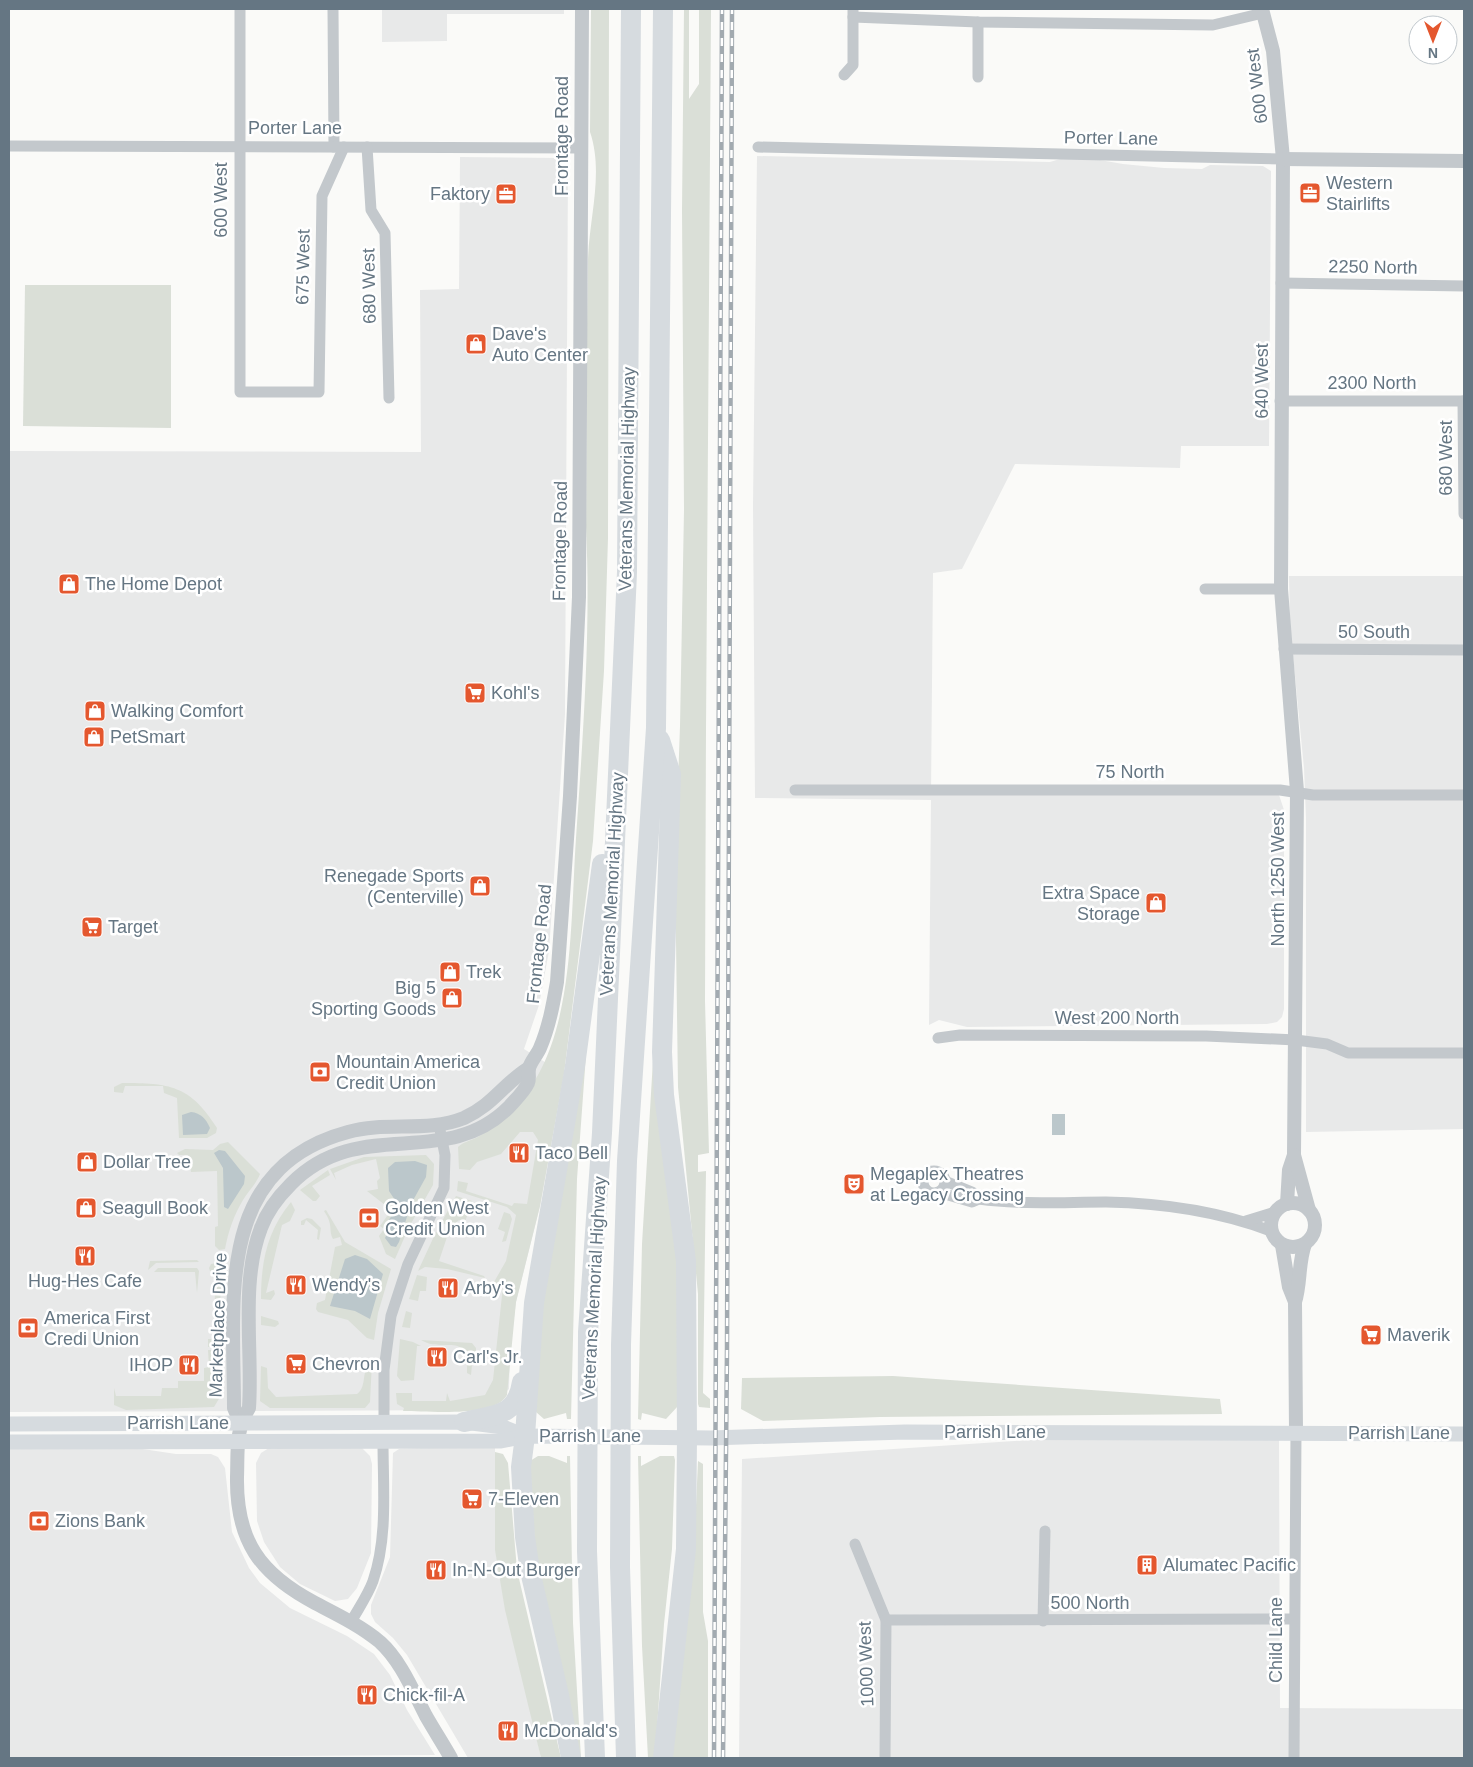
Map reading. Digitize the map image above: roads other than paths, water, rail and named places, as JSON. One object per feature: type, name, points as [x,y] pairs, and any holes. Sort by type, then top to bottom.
[{"type":"highway","name":"Veterans Memorial Highway","points":[[595,1758],[587,1551],[588,1332],[602,1133],[627,572],[631,9]]},
{"type":"highway","name":"Veterans Memorial Highway","points":[[626,1758],[620,1567],[621,1335],[627,1161],[656,728],[663,9]]},
{"type":"highway","points":[[656,728],[670,774],[662,1052],[664,1095],[686,1261],[686,1549],[663,1758]]},
{"type":"highway","points":[[571,1758],[527,1554],[520,1467],[525,1436],[534,1303],[575,1066],[619,748]]},
{"type":"highway","points":[[464,1422],[502,1413],[518,1401],[522,1384],[523,1330],[528,1290],[540,1265]]},
{"type":"main road","name":"Parrish Lane","points":[[9,1424],[464,1422],[503,1427],[525,1436]]},
{"type":"main road","name":"Parrish Lane","points":[[9,1442],[501,1441],[525,1436],[711,1438],[905,1432],[1464,1434]]},
{"type":"street","name":"600 West","points":[[240,9],[240,392],[319,392]]},
{"type":"street","name":"675 West","points":[[319,392],[322,196],[339,147],[333,9]]},
{"type":"street","name":"Frontage Road","points":[[442,1141],[463,1136],[495,1120],[529,1082],[529,1068],[549,1022],[557,982],[570,805],[579,563],[582,9]]},
{"type":"street","name":"600 West","points":[[1263,11],[1273,50],[1278,88],[1283,159]]},
{"type":"street","points":[[844,75],[853,65],[853,13],[978,22],[1213,25],[1263,11]]},
{"type":"street","points":[[978,22],[978,78]]},
{"type":"street","name":"Porter Lane","points":[[9,146],[581,148]]},
{"type":"street","name":"Porter Lane","points":[[758,147],[1283,159],[1464,161]]},
{"type":"street","name":"680 West","points":[[366,148],[371,210],[385,233],[389,398]]},
{"type":"street","name":"640 West","points":[[1281,604],[1280,283],[1283,159]]},
{"type":"street","name":"2250 North","points":[[1280,283],[1464,286]]},
{"type":"street","name":"2300 North","points":[[1280,401],[1464,401]]},
{"type":"street","name":"680 West","points":[[1464,401],[1464,514]]},
{"type":"street","points":[[1205,590],[1280,589]]},
{"type":"street","name":"North 1250 West","points":[[1281,604],[1297,791],[1294,1155],[1290,1170],[1287,1204]]},
{"type":"street","name":"50 South","points":[[1284,650],[1464,650]]},
{"type":"street","name":"75 North","points":[[795,790],[1297,791],[1313,794],[1464,795]]},
{"type":"street","name":"West 200 North","points":[[938,1038],[960,1035],[1188,1036],[1296,1040],[1327,1044],[1348,1053],[1464,1053]]},
{"type":"street","name":"Frontage Road","points":[[438,1125],[462,1118],[484,1107],[497,1097],[516,1076],[529,1068]]},
{"type":"street","points":[[384,1422],[384,1370],[391,1316],[408,1264],[444,1188],[445,1155],[438,1125]]},
{"type":"street","name":"Marketplace Drive","points":[[240,1422],[234,1408],[236,1261],[244,1226],[260,1194],[274,1176],[290,1161],[328,1139],[348,1131],[371,1127],[438,1125]]},
{"type":"street","name":"Marketplace Drive","points":[[442,1141],[374,1145],[338,1153],[303,1173],[272,1206],[262,1226],[252,1261],[249,1408],[240,1422],[237,1502],[246,1537],[258,1559],[288,1588],[351,1622],[381,1643],[399,1666],[451,1758]]},
{"type":"street","name":"North 1250 West","points":[[1294,1155],[1309,1210]]},
{"type":"street","points":[[979,1199],[972,1192],[945,1181],[942,1174],[936,1171],[930,1171],[924,1175],[922,1182],[926,1190],[972,1202],[979,1199],[1030,1204],[1146,1203],[1184,1208],[1246,1221],[1271,1231]]},
{"type":"street","points":[[938,1192],[945,1181]]},
{"type":"street","points":[[1246,1221],[1275,1212],[1287,1204],[1298,1204],[1309,1210],[1315,1224],[1314,1231],[1305,1244],[1302,1253],[1300,1287],[1295,1302],[1296,1432]]},
{"type":"street","points":[[1275,1212],[1270,1226],[1275,1239],[1282,1245],[1294,1247],[1305,1244]]},
{"type":"street","points":[[1282,1245],[1289,1287],[1295,1302]]},
{"type":"street","name":"Child Lane","points":[[1294,1758],[1296,1432]]},
{"type":"street","points":[[351,1622],[372,1583],[379,1558],[383,1526],[383,1442]]},
{"type":"street","points":[[1043,1621],[1045,1531]]},
{"type":"street","name":"1000 West","points":[[856,1544],[886,1620],[885,1758]]},
{"type":"street","name":"500 North","points":[[886,1620],[1294,1619]]},
{"type":"railway","points":[[714,1758],[722,9]]},
{"type":"railway","points":[[723,1758],[727,1350],[732,9]]},
{"type":"place","name":"Western Stairlifts","points":[[1310,193]]},
{"type":"place","name":"Faktory","points":[[506,194]]},
{"type":"place","name":"Dave's Auto Center","points":[[476,344]]},
{"type":"place","name":"The Home Depot","points":[[69,584]]},
{"type":"place","name":"Kohl's","points":[[475,693]]},
{"type":"place","name":"Walking Comfort","points":[[95,711]]},
{"type":"place","name":"PetSmart","points":[[94,737]]},
{"type":"place","name":"Renegade Sports (Centerville)","points":[[480,886]]},
{"type":"place","name":"Extra Space Storage","points":[[1156,903]]},
{"type":"place","name":"Target","points":[[92,927]]},
{"type":"place","name":"Trek","points":[[450,972]]},
{"type":"place","name":"Big 5 Sporting Goods","points":[[452,998]]},
{"type":"place","name":"Mountain America Credit Union","points":[[320,1072]]},
{"type":"place","name":"Taco Bell","points":[[519,1153]]},
{"type":"place","name":"Dollar Tree","points":[[87,1162]]},
{"type":"place","name":"Megaplex Theatres at Legacy Crossing","points":[[854,1184]]},
{"type":"place","name":"Seagull Book","points":[[86,1208]]},
{"type":"place","name":"Golden West Credit Union","points":[[369,1218]]},
{"type":"place","name":"Hug-Hes Cafe","points":[[85,1256]]},
{"type":"place","name":"Wendy's","points":[[296,1285]]},
{"type":"place","name":"Arby's","points":[[448,1288]]},
{"type":"place","name":"America First Credi Union","points":[[28,1328]]},
{"type":"place","name":"Maverik","points":[[1371,1335]]},
{"type":"place","name":"Carl's Jr.","points":[[437,1357]]},
{"type":"place","name":"Chevron","points":[[296,1364]]},
{"type":"place","name":"IHOP","points":[[189,1365]]},
{"type":"place","name":"7-Eleven","points":[[472,1499]]},
{"type":"place","name":"Zions Bank","points":[[39,1521]]},
{"type":"place","name":"Alumatec Pacific","points":[[1147,1565]]},
{"type":"place","name":"In-N-Out Burger","points":[[436,1570]]},
{"type":"place","name":"Chick-fil-A","points":[[367,1695]]},
{"type":"place","name":"McDonald's","points":[[508,1731]]}]
